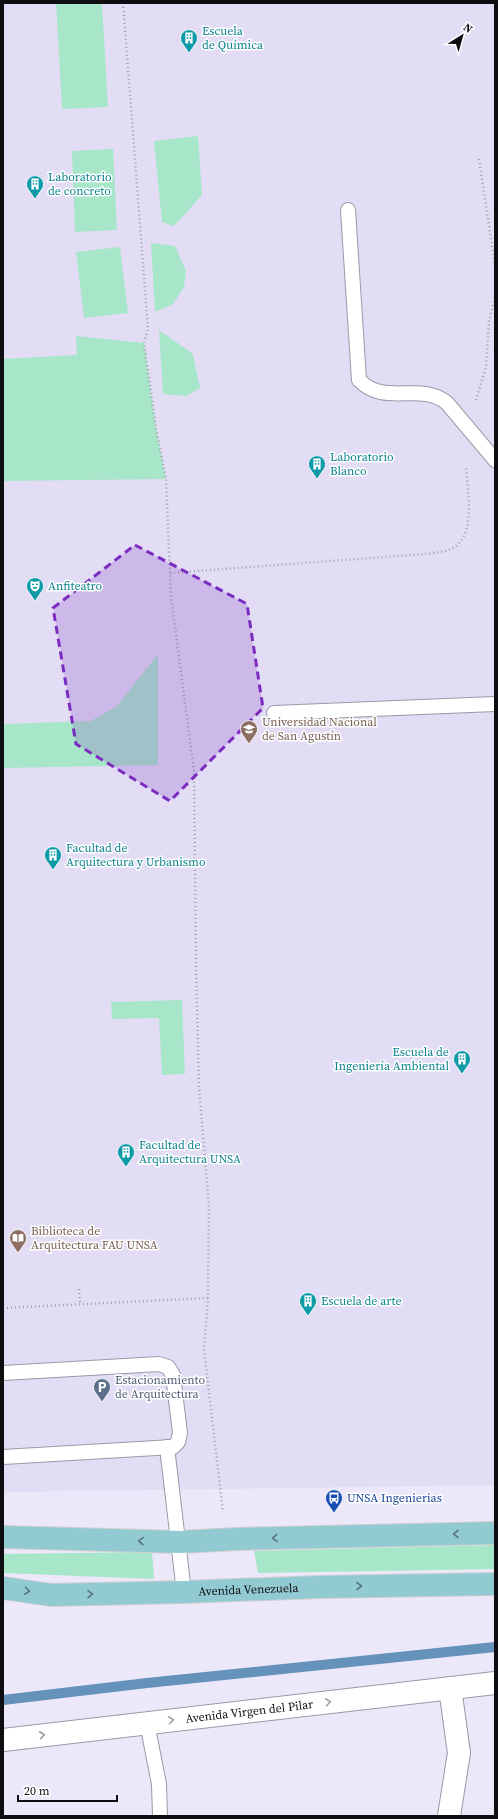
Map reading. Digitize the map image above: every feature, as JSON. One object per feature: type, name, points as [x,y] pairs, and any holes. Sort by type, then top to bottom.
[{"type":"main road","points":[[3,1537],[180,1542],[237,1539],[495,1533]]},
{"type":"main road","name":"Avenida Venezuela","points":[[3,1588],[50,1594],[184,1592],[320,1586],[495,1584]]},
{"type":"main road","name":"Avenida Virgen del Pilar","points":[[3,1740],[495,1684]]},
{"type":"main road","points":[[449,1816],[459,1753],[450,1688]]},
{"type":"lane","points":[[348,210],[359,380],[367,388],[378,393],[428,394],[439,396],[447,403],[495,460]]},
{"type":"lane","points":[[274,713],[495,704]]},
{"type":"lane","points":[[3,1373],[148,1364],[159,1364],[168,1367],[173,1375],[180,1433],[178,1442],[173,1447],[3,1457]]},
{"type":"lane","points":[[168,1447],[180,1542],[184,1592]]},
{"type":"lane","points":[[147,1723],[159,1784],[160,1816]]},
{"type":"path","points":[[123,3],[148,329],[144,343],[156,428],[166,478],[171,596],[194,772],[199,1087],[209,1206],[208,1298],[204,1349],[223,1515],[229,1514]]},
{"type":"path","points":[[479,159],[495,266]]},
{"type":"path","points":[[170,572],[424,554],[441,552],[456,546],[464,536],[469,523],[466,453],[468,429],[486,367],[489,321],[495,297]]},
{"type":"path","points":[[78,1289],[80,1305]]},
{"type":"path","points":[[3,1308],[208,1298]]},
{"type":"highlighted area","points":[[135,545],[247,604],[263,708],[170,801],[76,744],[53,608]]},
{"type":"shaded area","name":"Universidad Nacional de San Agustín","points":[[3,3],[495,3],[495,1485],[3,1492]]},
{"type":"green space","points":[[56,3],[102,3],[108,107],[62,109]]},
{"type":"green space","points":[[198,136],[202,195],[174,226],[162,222],[154,141]]},
{"type":"green space","points":[[113,149],[117,230],[75,232],[72,151]]},
{"type":"green space","points":[[151,243],[175,246],[186,271],[184,287],[173,304],[155,312]]},
{"type":"green space","points":[[120,247],[128,313],[84,318],[76,252]]},
{"type":"green space","points":[[159,330],[193,354],[200,388],[186,396],[163,394]]},
{"type":"green space","points":[[76,336],[144,343],[156,428],[166,479],[3,481],[3,359],[77,355]]},
{"type":"green space","points":[[158,654],[158,765],[3,768],[3,724],[91,721],[117,706]]},
{"type":"green space","points":[[182,1000],[185,1074],[162,1075],[159,1018],[112,1019],[111,1002]]},
{"type":"green space","points":[[495,1545],[495,1569],[258,1573],[254,1551]]},
{"type":"green space","points":[[152,1552],[154,1579],[3,1573],[3,1554]]},
{"type":"waterway","points":[[3,1700],[147,1683],[495,1647]]},
{"type":"place","name":"Escuela de Química","points":[[189,53]]},
{"type":"place","name":"Laboratorio de concreto","points":[[35,199]]},
{"type":"place","name":"Laboratorio Blanco","points":[[317,479]]},
{"type":"place","name":"Anfiteatro","points":[[35,601]]},
{"type":"place","name":"Universidad Nacional de San Agustín","points":[[249,744]]},
{"type":"place","name":"Facultad de Arquitectura y Urbanismo","points":[[53,870]]},
{"type":"place","name":"Escuela de Ingeniería Ambiental","points":[[462,1074]]},
{"type":"place","name":"Facultad de Arquitectura UNSA","points":[[126,1167]]},
{"type":"place","name":"Biblioteca de Arquitectura FAU UNSA","points":[[18,1253]]},
{"type":"place","name":"Escuela de arte","points":[[308,1316]]},
{"type":"place","name":"Estacionamiento de Arquitectura","points":[[102,1402]]},
{"type":"place","name":"UNSA Ingenierias","points":[[334,1513]]}]
